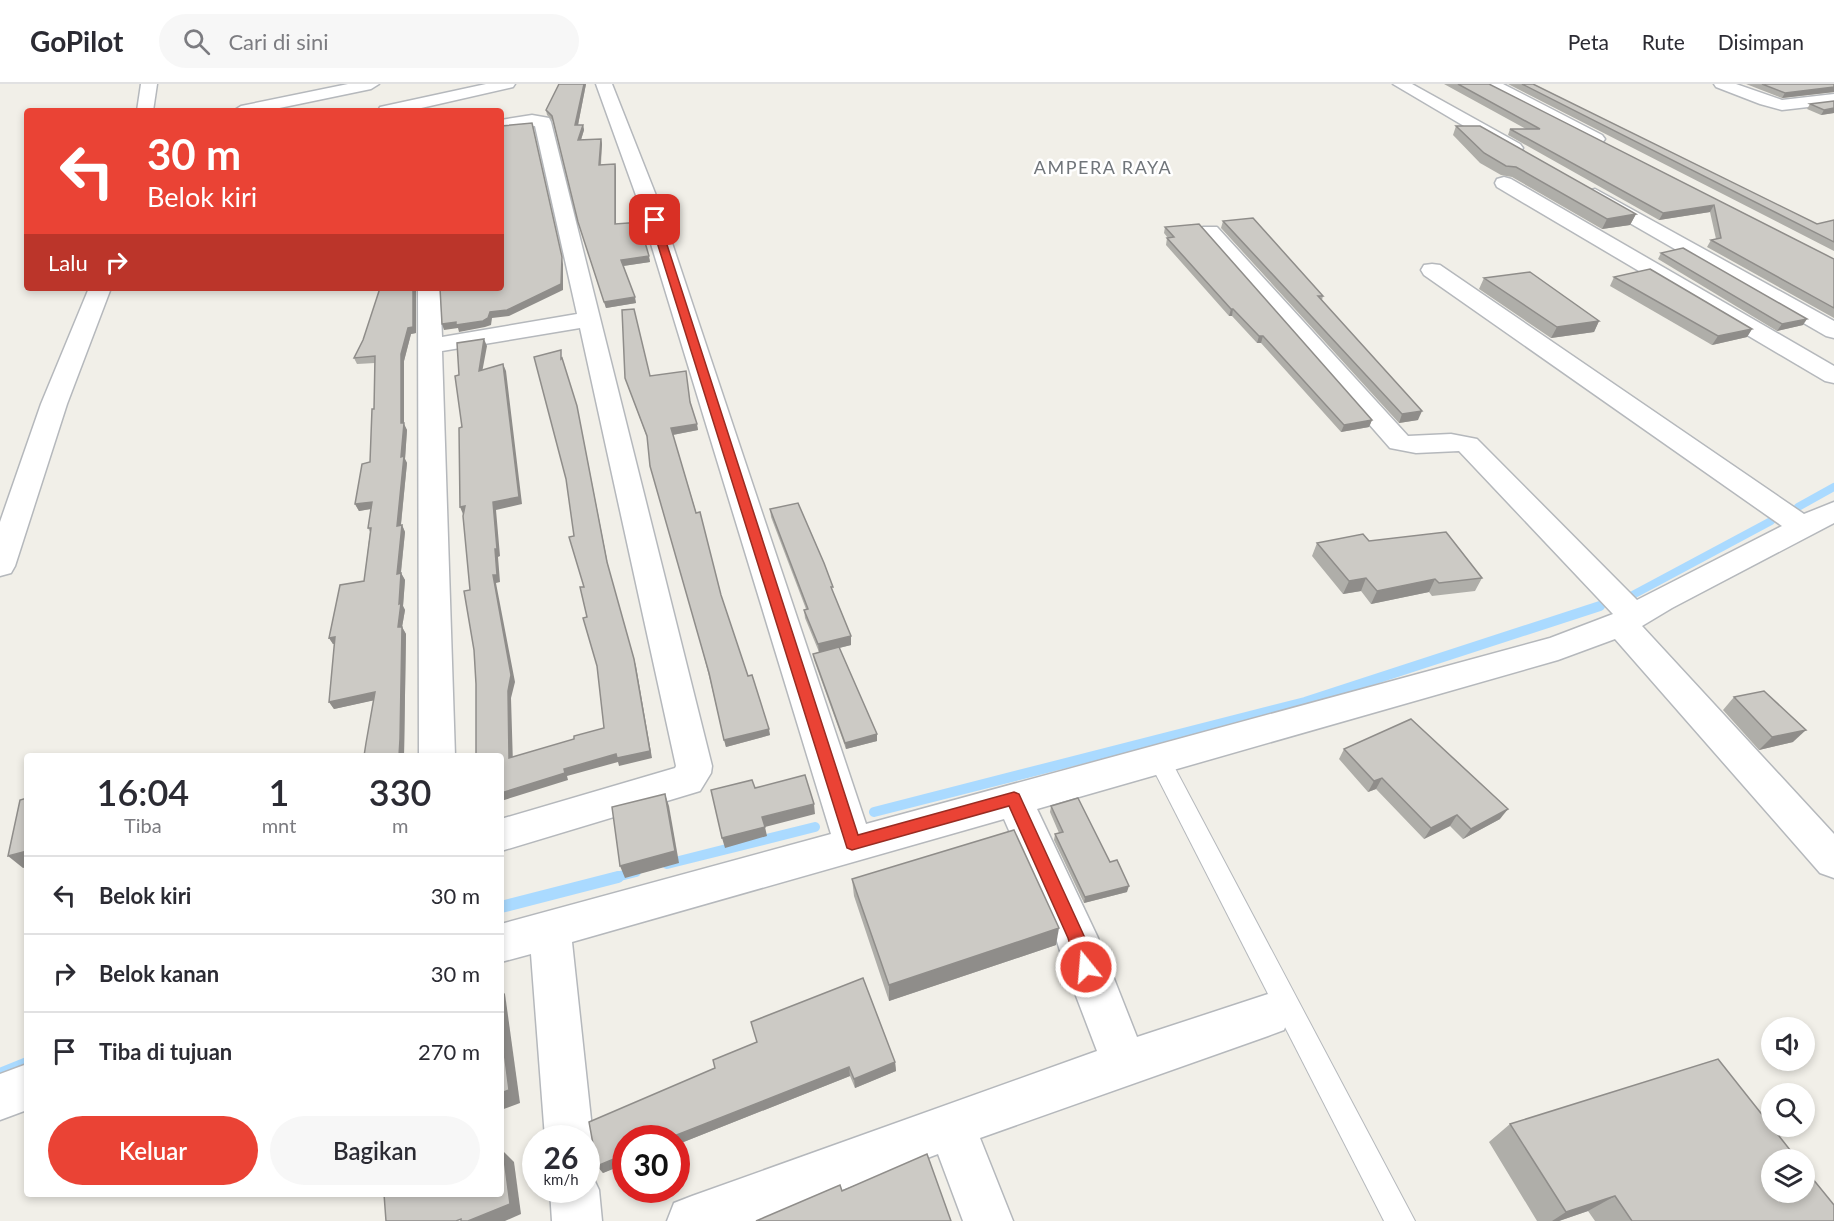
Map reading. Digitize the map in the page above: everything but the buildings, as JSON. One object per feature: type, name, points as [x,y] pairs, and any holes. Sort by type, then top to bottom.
[{"type":"street","points":[[145,108],[149,84]]},
{"type":"street","points":[[255,108],[371,84]]},
{"type":"street","points":[[399,108],[507,84]]},
{"type":"street","points":[[604,84],[648,198],[852,843]]},
{"type":"street","points":[[1401,84],[1533,159]]},
{"type":"street","points":[[1491,84],[1609,145]]},
{"type":"street","points":[[1722,84],[1756,98],[1813,116]]},
{"type":"street","points":[[1811,84],[1834,93]]},
{"type":"street","points":[[1782,105],[1834,99]]},
{"type":"street","points":[[504,125],[532,120],[543,122],[694,765],[693,773],[687,780],[504,834]]},
{"type":"street","points":[[1504,183],[1834,376]]},
{"type":"street","points":[[1575,183],[1834,331]]},
{"type":"street","points":[[1210,231],[1399,442],[1414,447],[1461,441],[1468,445],[1627,620],[1834,861]]},
{"type":"street","points":[[1432,270],[1803,527]]},
{"type":"street","points":[[0,566],[54,404],[99,291]]},
{"type":"street","points":[[429,291],[437,753]]},
{"type":"street","points":[[429,346],[590,318]]},
{"type":"street","points":[[504,942],[852,843],[1547,651],[1627,620],[1661,600],[1834,511]]},
{"type":"street","points":[[1014,799],[1077,938],[1086,967],[1125,1064]]},
{"type":"street","points":[[550,930],[569,1125]]},
{"type":"street","points":[[692,1221],[951,1125],[1268,1014]]},
{"type":"street","points":[[0,1097],[24,1088]]},
{"type":"street","points":[[951,1125],[988,1221]]},
{"type":"street","points":[[575,1203],[577,1221]]},
{"type":"lane","points":[[1159,759],[1400,1221]]},
{"type":"waterway","points":[[1798,507],[1834,487]]},
{"type":"waterway","points":[[1629,597],[1771,521]]},
{"type":"waterway","points":[[874,812],[1305,702],[1600,606]]},
{"type":"waterway","points":[[667,864],[815,827]]},
{"type":"waterway","points":[[612,878],[636,872]]},
{"type":"waterway","points":[[504,906],[618,877]]},
{"type":"waterway","points":[[0,1074],[24,1064]]},
{"type":"district","name":"AMPERA RAYA","points":[[1103,168]]},
{"type":"route","points":[[655,220],[852,843],[1014,799],[1077,938],[1086,967]]}]
